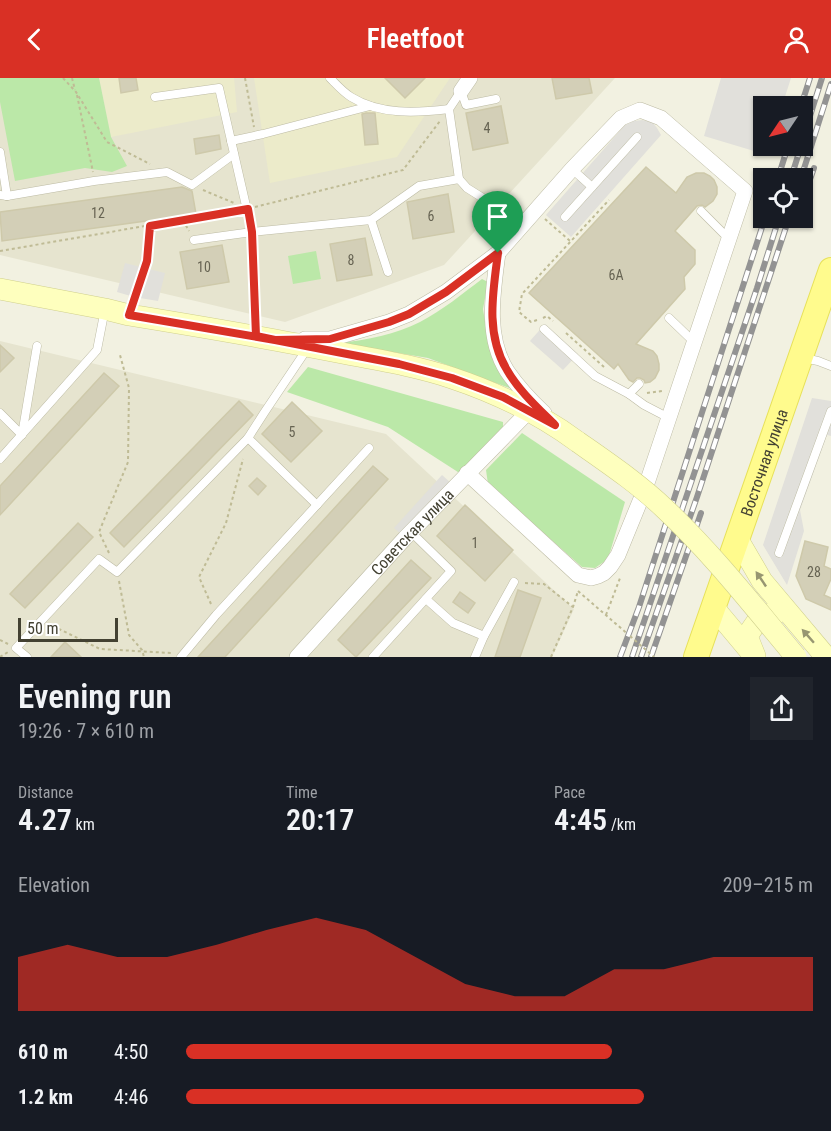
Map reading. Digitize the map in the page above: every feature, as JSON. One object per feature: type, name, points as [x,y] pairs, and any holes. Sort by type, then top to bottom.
[{"type":"main road","name":"Восточная улица","points":[[696,657],[831,270]]},
{"type":"main road","points":[[0,289],[399,364],[452,378],[503,397],[555,425],[616,468],[665,509],[711,557],[796,657]]},
{"type":"main road","points":[[737,538],[762,581],[826,657]]},
{"type":"main road","points":[[714,608],[755,656]]},
{"type":"main road","points":[[755,656],[747,636],[758,620],[775,612],[790,615]]},
{"type":"street","points":[[461,91],[470,78]]},
{"type":"street","points":[[266,338],[330,339],[409,314],[446,292],[498,253],[572,169],[621,118],[640,110],[661,118],[745,191],[645,489],[618,555],[604,573],[591,578],[578,575],[467,473]]},
{"type":"street","points":[[498,253],[492,319],[496,345],[506,369],[522,391],[555,425]]},
{"type":"street","name":"Советская улица","points":[[297,657],[411,532],[529,411]]},
{"type":"lane","points":[[330,78],[350,97],[370,106],[397,112],[449,109]]},
{"type":"lane","points":[[155,97],[219,88],[248,209],[266,338]]},
{"type":"lane","points":[[461,91],[466,105],[496,99]]},
{"type":"lane","points":[[461,91],[449,109],[459,179],[467,188],[494,205]]},
{"type":"lane","points":[[231,141],[370,106]]},
{"type":"lane","points":[[565,217],[637,137]]},
{"type":"lane","points":[[0,152],[4,196],[167,172],[192,185],[234,154]]},
{"type":"lane","points":[[572,169],[592,187]]},
{"type":"lane","points":[[194,240],[371,219],[419,186],[459,179]]},
{"type":"lane","points":[[701,211],[729,239]]},
{"type":"lane","points":[[371,219],[388,272]]},
{"type":"lane","points":[[129,315],[142,273]]},
{"type":"lane","points":[[0,459],[98,350],[105,309]]},
{"type":"lane","points":[[669,318],[694,342]]},
{"type":"lane","points":[[544,329],[595,376],[669,418]]},
{"type":"lane","points":[[22,435],[37,346]]},
{"type":"lane","points":[[27,657],[16,648],[99,559],[117,572],[248,438],[309,346]]},
{"type":"lane","points":[[801,357],[831,366]]},
{"type":"lane","points":[[629,394],[637,386]]},
{"type":"lane","points":[[779,553],[831,411]]},
{"type":"lane","points":[[0,414],[22,435]]},
{"type":"lane","points":[[248,438],[317,505]]},
{"type":"lane","points":[[182,656],[216,615],[369,448]]},
{"type":"lane","points":[[373,657],[451,571],[411,532]]},
{"type":"lane","points":[[475,657],[514,582]]},
{"type":"lane","points":[[426,599],[453,622],[484,636]]},
{"type":"path","points":[[63,78],[76,92],[107,142],[167,172]]},
{"type":"path","points":[[72,78],[94,181]]},
{"type":"path","points":[[245,78],[255,135]]},
{"type":"path","points":[[0,251],[248,209],[403,170],[449,109]]},
{"type":"path","points":[[192,185],[248,209]]},
{"type":"path","points":[[556,324],[547,316],[531,322],[519,312],[522,294],[609,200]]},
{"type":"path","points":[[543,217],[570,241]]},
{"type":"path","points":[[142,273],[147,261],[150,226]]},
{"type":"path","points":[[564,332],[606,370]]},
{"type":"path","points":[[120,356],[129,388],[128,462],[99,532],[117,572],[129,635],[142,650],[144,657]]},
{"type":"path","points":[[637,386],[644,393],[662,392],[666,382]]},
{"type":"path","points":[[216,615],[199,576],[226,523],[248,438]]},
{"type":"path","points":[[514,582],[544,584],[573,608]]},
{"type":"path","points":[[551,657],[573,608],[578,591]]},
{"type":"path","points":[[608,616],[654,657]]},
{"type":"path","points":[[45,632],[55,627],[100,649],[142,650],[182,656]]},
{"type":"path","points":[[0,640],[16,648]]},
{"type":"shaded area","points":[[0,78],[615,78],[444,265],[285,322],[0,255]]},
{"type":"shaded area","points":[[99,78],[234,78],[237,112],[111,137]]},
{"type":"shaded area","points":[[254,78],[450,78],[397,157],[270,183]]},
{"type":"shaded area","points":[[721,78],[791,78],[785,96],[753,96],[753,151],[704,136]]},
{"type":"shaded area","points":[[642,120],[652,122],[661,135],[571,237],[546,215],[625,125]]},
{"type":"shaded area","points":[[125,263],[165,273],[158,301],[117,292]]},
{"type":"shaded area","points":[[545,324],[578,354],[563,370],[530,341]]},
{"type":"shaded area","points":[[0,341],[386,434],[574,609],[552,657],[0,657]]},
{"type":"shaded area","points":[[812,398],[831,401],[831,436],[827,435],[800,510],[804,531],[787,585],[763,545]]},
{"type":"shaded area","points":[[442,475],[452,484],[403,536],[394,528]]},
{"type":"green space","points":[[0,78],[99,78],[111,137],[127,166],[112,172],[85,168],[15,181],[0,102]]},
{"type":"green space","points":[[316,251],[321,279],[293,284],[288,256]]},
{"type":"green space","points":[[482,279],[488,282],[483,309],[488,340],[512,389],[428,358],[339,343],[381,336],[420,322],[452,302]]},
{"type":"green space","points":[[308,367],[503,422],[503,432],[461,474],[388,427],[287,392]]},
{"type":"green space","points":[[522,433],[625,502],[608,559],[595,568],[582,567],[488,484],[486,470]]},
{"type":"building","points":[[119,78],[136,78],[138,90],[121,93]]},
{"type":"building","points":[[385,78],[425,78],[405,98]]},
{"type":"building","points":[[552,78],[589,78],[592,93],[556,99]]},
{"type":"building","points":[[501,106],[508,143],[473,150],[466,113]]},
{"type":"building","points":[[375,113],[378,144],[365,145],[362,114]]},
{"type":"building","points":[[219,135],[221,149],[196,154],[194,139]]},
{"type":"building","points":[[646,167],[676,193],[687,177],[696,173],[704,173],[714,180],[717,194],[713,201],[705,207],[697,206],[675,231],[695,250],[695,264],[684,277],[685,289],[636,344],[653,351],[659,364],[655,378],[645,383],[640,378],[633,382],[629,380],[618,364],[614,369],[529,293]]},
{"type":"building","points":[[182,187],[192,191],[196,214],[2,241],[0,212]]},
{"type":"building","points":[[448,194],[454,232],[413,239],[407,202]]},
{"type":"building","points":[[365,238],[372,275],[337,281],[330,244]]},
{"type":"building","points":[[222,245],[229,282],[187,289],[180,252]]},
{"type":"building","points":[[0,345],[14,358],[0,372]]},
{"type":"building","points":[[104,373],[119,386],[0,515],[0,486]]},
{"type":"building","points":[[239,401],[253,415],[124,547],[110,533]]},
{"type":"building","points":[[292,402],[322,431],[291,462],[262,434]]},
{"type":"building","points":[[373,466],[388,479],[225,657],[198,657]]},
{"type":"building","points":[[257,478],[266,486],[258,495],[249,486]]},
{"type":"building","points":[[465,505],[513,550],[485,581],[437,536]]},
{"type":"building","points":[[78,523],[93,537],[25,608],[10,594]]},
{"type":"building","points":[[805,541],[828,547],[824,566],[831,569],[831,579],[824,595],[831,598],[831,610],[806,599],[796,576]]},
{"type":"building","points":[[411,560],[431,578],[356,657],[338,640]]},
{"type":"building","points":[[518,590],[541,598],[520,657],[495,657]]},
{"type":"building","points":[[460,592],[475,603],[468,613],[453,602]]},
{"type":"building","points":[[65,642],[81,657],[51,657]]},
{"type":"railway","points":[[804,96],[810,78]]},
{"type":"railway","points":[[813,106],[822,78]]},
{"type":"railway","points":[[804,168],[831,84]]},
{"type":"railway","points":[[781,168],[785,156]]},
{"type":"railway","points":[[794,168],[798,156]]},
{"type":"railway","points":[[620,657],[639,607],[762,228]]},
{"type":"railway","points":[[632,657],[776,228]]},
{"type":"railway","points":[[641,657],[697,497],[786,228]]},
{"type":"railway","points":[[651,657],[701,513]]},
{"type":"route","points":[[248,209],[252,232],[256,336],[275,340],[330,339],[389,322],[409,314],[446,292],[498,253],[492,319],[496,345],[506,369],[522,391],[555,425],[503,397],[452,378],[399,364],[129,315],[147,261],[150,226],[248,209]]}]
